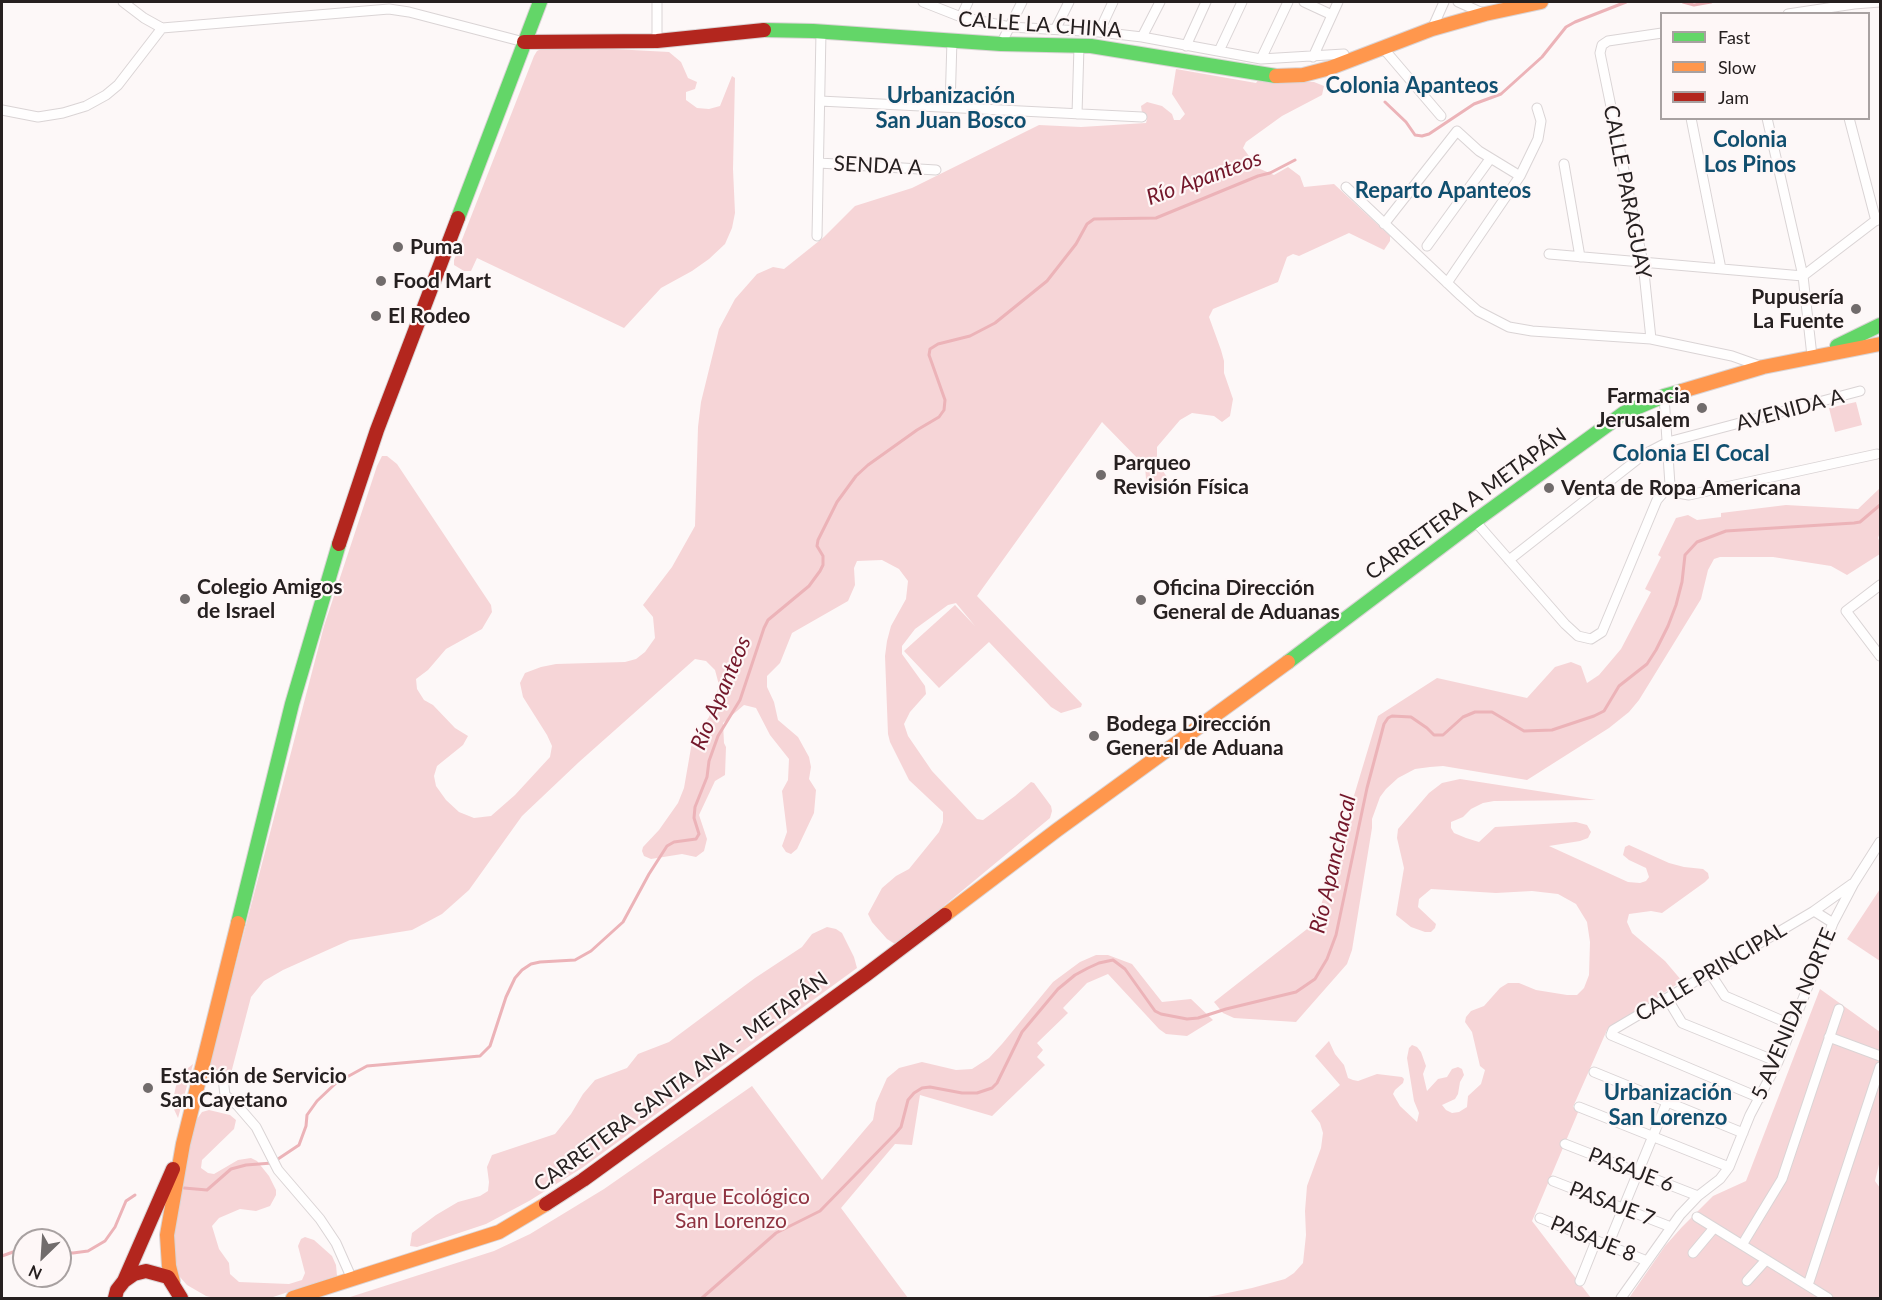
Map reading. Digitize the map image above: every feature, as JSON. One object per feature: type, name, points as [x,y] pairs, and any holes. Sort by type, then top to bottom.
[{"type":"main road","points":[[181,1293],[169,1266],[167,1235],[183,1144],[292,704],[345,523],[385,408],[540,2]]},
{"type":"main road","name":"CALLE LA CHINA","points":[[524,42],[657,41],[763,30],[821,32],[1001,44],[1079,46],[1275,76],[1304,75],[1330,68],[1432,29],[1485,14],[1541,2]]},
{"type":"main road","points":[[1812,356],[1881,325]]},
{"type":"main road","points":[[1812,356],[1881,344]]},
{"type":"main road","name":"CARRETERA A METAPÁN","points":[[1057,830],[1328,633],[1475,521],[1624,413],[1664,396],[1763,367],[1812,356]]},
{"type":"main road","name":"CARRETERA SANTA ANA - METAPÁN","points":[[293,1299],[499,1232],[542,1207],[583,1180],[867,974],[1057,830]]},
{"type":"main road","points":[[115,1299],[150,1225],[183,1144]]},
{"type":"main road","points":[[107,1299],[134,1274],[149,1271],[163,1275],[181,1293]]},
{"type":"street","points":[[123,2],[162,28],[389,9],[409,12],[524,42]]},
{"type":"street","points":[[657,2],[657,41]]},
{"type":"street","points":[[924,2],[961,17],[1010,27],[1056,28],[1142,37],[1261,59],[1344,54]]},
{"type":"street","points":[[961,17],[968,2]]},
{"type":"street","points":[[1001,44],[1022,2]]},
{"type":"street","points":[[1056,28],[1069,2]]},
{"type":"street","points":[[1099,32],[1113,2]]},
{"type":"street","points":[[1142,37],[1160,2]]},
{"type":"street","points":[[1186,46],[1206,2]]},
{"type":"street","points":[[1219,51],[1242,2]]},
{"type":"street","points":[[1261,59],[1287,2]]},
{"type":"street","points":[[1304,2],[1332,15]]},
{"type":"street","points":[[1313,57],[1338,2]]},
{"type":"street","points":[[1432,29],[1444,2]]},
{"type":"street","points":[[1458,2],[1485,14]]},
{"type":"street","points":[[1820,12],[1854,4],[1881,2]]},
{"type":"street","points":[[2,111],[38,117],[86,106],[118,85],[162,28]]},
{"type":"street","points":[[817,236],[821,32]]},
{"type":"street","name":"CALLE PARAGUAY","points":[[1651,339],[1642,263],[1600,53],[1602,45],[1608,41],[1660,33]]},
{"type":"street","points":[[950,107],[952,40]]},
{"type":"street","points":[[1077,114],[1079,46]]},
{"type":"street","points":[[1383,48],[1441,116]]},
{"type":"street","points":[[820,101],[1142,117]]},
{"type":"street","points":[[1447,283],[1520,176],[1538,138],[1541,121],[1537,108]]},
{"type":"street","points":[[1691,120],[1721,269]]},
{"type":"street","points":[[1767,120],[1803,276],[1812,356]]},
{"type":"street","points":[[1549,254],[1803,276],[1878,219],[1850,120]]},
{"type":"street","points":[[1384,224],[1456,131],[1490,159],[1520,176]]},
{"type":"street","points":[[1427,246],[1490,159]]},
{"type":"street","name":"SENDA A","points":[[819,163],[936,170]]},
{"type":"street","points":[[1564,164],[1580,256]]},
{"type":"street","points":[[1346,187],[1478,311],[1509,327],[1532,331],[1651,339],[1732,356],[1763,367]]},
{"type":"street","name":"AVENIDA A","points":[[1509,560],[1643,455],[1668,442],[1860,391]]},
{"type":"street","points":[[1664,396],[1670,485],[1678,493],[1689,495],[1876,454]]},
{"type":"street","points":[[1475,521],[1573,632],[1583,638],[1591,639],[1602,632],[1657,500],[1670,485]]},
{"type":"street","points":[[1881,585],[1846,611],[1881,656]]},
{"type":"street","name":"5 AVENIDA NORTE","points":[[1621,1299],[1671,1227],[1698,1196],[1720,1179],[1729,1167],[1778,1062],[1833,923],[1854,883],[1881,842]]},
{"type":"street","name":"CALLE PRINCIPAL","points":[[1760,1098],[1611,1035],[1613,1030],[1814,911],[1854,883]]},
{"type":"street","points":[[1814,911],[1833,923]]},
{"type":"street","points":[[1710,973],[1725,996],[1792,1025]]},
{"type":"street","points":[[1667,998],[1682,1023],[1778,1062]]},
{"type":"street","points":[[1742,1245],[1782,1179],[1839,1009]]},
{"type":"street","points":[[1829,1038],[1881,1056]]},
{"type":"street","points":[[1808,1299],[1881,1067]]},
{"type":"street","points":[[202,1069],[224,1078],[225,1095],[256,1126],[278,1170],[331,1235],[352,1279]]},
{"type":"street","points":[[1594,1072],[1743,1133]]},
{"type":"street","points":[[1608,1245],[1666,1102]]},
{"type":"street","points":[[1579,1107],[1729,1167]]},
{"type":"street","name":"PASAJE 6","points":[[1565,1144],[1698,1196]]},
{"type":"street","name":"PASAJE 7","points":[[1553,1181],[1671,1227]]},
{"type":"street","points":[[1697,1217],[1828,1299]]},
{"type":"street","name":"PASAJE 8","points":[[1540,1218],[1647,1261]]},
{"type":"street","points":[[1693,1253],[1714,1228]]},
{"type":"street","points":[[1580,1281],[1596,1241]]},
{"type":"street","points":[[1747,1281],[1766,1260]]},
{"type":"green space","points":[[543,48],[669,52],[681,62],[688,78],[697,82],[695,89],[686,92],[686,100],[697,108],[709,109],[720,106],[732,76],[735,78],[733,169],[735,213],[725,244],[692,271],[661,288],[624,328],[477,258],[471,271],[464,271],[454,265],[534,56]]},
{"type":"green space","points":[[1176,69],[1256,83],[1259,79],[1314,82],[1324,86],[1322,95],[1282,116],[1246,142],[1243,148],[1258,168],[1274,175],[1288,167],[1300,176],[1304,187],[1334,184],[1390,236],[1390,241],[1384,250],[1349,233],[1299,256],[1293,254],[1287,257],[1278,282],[1213,309],[1209,317],[1221,350],[1224,373],[1233,399],[1230,416],[1222,422],[1214,416],[1192,413],[1180,420],[1157,447],[1157,462],[1173,486],[1171,494],[1165,495],[1146,479],[1145,466],[1102,422],[977,596],[1082,704],[1081,707],[1061,713],[1051,707],[989,642],[939,688],[904,651],[955,605],[975,626],[956,603],[948,605],[915,629],[902,646],[902,654],[925,686],[926,694],[910,712],[904,724],[908,736],[932,771],[977,819],[983,820],[1031,782],[1051,806],[1050,818],[899,943],[895,944],[887,939],[872,922],[868,914],[882,888],[909,869],[939,832],[943,822],[943,812],[909,780],[888,734],[885,656],[891,626],[906,599],[908,581],[899,569],[882,560],[857,561],[854,568],[855,585],[848,601],[792,633],[780,663],[767,676],[767,687],[774,702],[778,720],[798,737],[809,757],[811,767],[809,779],[816,790],[814,813],[797,849],[791,854],[786,852],[782,846],[787,832],[782,791],[788,780],[789,759],[770,735],[756,708],[744,705],[723,723],[726,747],[725,775],[715,781],[699,815],[707,839],[704,851],[696,857],[682,854],[651,859],[644,856],[643,847],[659,830],[678,803],[684,788],[692,742],[709,717],[719,685],[715,670],[706,661],[695,659],[522,816],[469,890],[442,914],[412,930],[350,940],[264,981],[251,997],[230,1077],[225,1082],[217,1083],[206,1078],[324,626],[382,456],[387,456],[397,464],[491,605],[492,612],[482,629],[446,649],[428,670],[416,679],[417,689],[424,700],[433,705],[455,728],[468,736],[463,745],[437,766],[434,776],[436,786],[459,812],[474,818],[491,816],[515,795],[550,757],[552,746],[523,697],[520,683],[525,673],[556,664],[625,662],[636,659],[645,652],[655,638],[653,617],[643,605],[672,567],[695,526],[701,402],[719,329],[735,299],[757,274],[773,267],[784,269],[824,237],[855,206],[912,188],[1039,125],[1081,127],[1146,123],[1147,119],[1142,113],[1141,106],[1147,102],[1162,106],[1172,114],[1174,120],[1180,120],[1185,114],[1172,94]]},
{"type":"green space","points":[[1856,402],[1862,425],[1835,432],[1829,408]]},
{"type":"green space","points":[[1880,488],[1878,538],[1880,554],[1847,575],[1831,566],[1773,557],[1714,559],[1708,570],[1701,599],[1639,700],[1629,712],[1609,728],[1527,780],[1443,766],[1415,769],[1398,778],[1380,797],[1372,819],[1352,950],[1347,964],[1296,1022],[1234,1018],[1223,1013],[1214,1002],[1316,922],[1378,716],[1437,678],[1527,698],[1555,667],[1571,662],[1581,666],[1587,683],[1599,675],[1621,649],[1651,592],[1645,589],[1661,557],[1658,555],[1676,518],[1688,515],[1697,520],[1721,517],[1721,513],[1786,505],[1858,509]]},
{"type":"green space","points":[[1460,779],[1596,800],[1483,803],[1471,809],[1463,817],[1451,822],[1454,833],[1466,838],[1479,842],[1495,827],[1576,822],[1587,825],[1591,832],[1588,838],[1549,846],[1628,882],[1640,883],[1649,877],[1646,868],[1623,855],[1625,847],[1629,845],[1669,863],[1703,869],[1708,873],[1709,878],[1705,882],[1662,913],[1651,911],[1629,914],[1627,922],[1632,933],[1665,961],[1682,981],[1607,1030],[1573,1107],[1579,1110],[1532,1221],[1591,1298],[1203,1298],[1285,1279],[1303,1263],[1307,1186],[1321,1148],[1323,1133],[1320,1123],[1311,1111],[1340,1085],[1315,1056],[1329,1041],[1335,1054],[1344,1065],[1348,1078],[1358,1081],[1377,1074],[1402,1077],[1403,1083],[1393,1094],[1400,1106],[1417,1122],[1419,1113],[1414,1101],[1407,1058],[1412,1045],[1421,1052],[1426,1066],[1423,1074],[1427,1091],[1438,1079],[1447,1077],[1452,1069],[1458,1067],[1462,1069],[1464,1075],[1458,1094],[1455,1099],[1442,1105],[1452,1113],[1459,1112],[1467,1107],[1468,1096],[1481,1084],[1485,1070],[1480,1066],[1472,1032],[1465,1022],[1471,1011],[1484,1006],[1500,988],[1508,983],[1519,983],[1536,990],[1567,995],[1577,995],[1584,988],[1589,975],[1590,942],[1587,922],[1576,904],[1558,894],[1532,891],[1496,893],[1431,889],[1419,899],[1418,907],[1436,924],[1431,932],[1411,927],[1396,915],[1404,868],[1397,838],[1398,829],[1429,793],[1442,783]]},
{"type":"green space","points":[[1880,889],[1880,961],[1847,939]]},
{"type":"green space","points":[[827,927],[842,933],[857,968],[582,1168],[529,1201],[486,1224],[417,1247],[410,1246],[412,1233],[436,1215],[458,1202],[480,1196],[488,1191],[487,1167],[492,1155],[555,1134],[595,1080],[627,1068],[638,1054],[669,1042],[755,978],[802,947],[812,934]]},
{"type":"green space","name":"Parque Ecológico San Lorenzo","points":[[1096,955],[1108,955],[1132,964],[1162,1002],[1191,999],[1213,1020],[1187,1036],[1166,1034],[1108,974],[1087,983],[1063,1008],[1068,1013],[1037,1043],[1043,1050],[1037,1057],[1045,1065],[992,1116],[920,1095],[912,1145],[895,1144],[841,1208],[908,1298],[347,1298],[494,1251],[530,1234],[604,1189],[752,1086],[822,1180],[873,1120],[876,1103],[887,1078],[899,1068],[922,1062],[956,1070],[972,1069],[989,1058],[1053,982],[1080,962]]},
{"type":"green space","points":[[1820,989],[1880,1032],[1880,1160],[1875,1181],[1880,1188],[1880,1298],[1629,1298],[1665,1246],[1713,1196],[1746,1181]]},
{"type":"green space","points":[[193,1064],[178,1118],[172,1105],[178,1076]]},
{"type":"green space","points":[[209,1110],[230,1115],[236,1120],[234,1129],[202,1160],[201,1168],[214,1174],[238,1160],[251,1158],[257,1161],[269,1176],[276,1190],[270,1206],[256,1211],[240,1209],[219,1218],[212,1226],[219,1249],[229,1263],[230,1274],[239,1282],[289,1284],[302,1280],[305,1273],[298,1246],[301,1239],[305,1237],[314,1240],[332,1256],[337,1276],[270,1298],[215,1298],[206,1296],[187,1285],[179,1276],[172,1243],[184,1164],[197,1119],[202,1112]]},
{"type":"waterway","name":"Río Apanteos","points":[[1385,102],[1406,122],[1415,135],[1429,134],[1474,104],[1501,94],[1542,57],[1566,27],[1626,2]]},
{"type":"waterway","name":"Río Apanteos","points":[[1683,2],[1694,5],[1711,2]]},
{"type":"waterway","name":"Río Apanteos","points":[[184,1188],[207,1190],[231,1169],[272,1163],[299,1145],[306,1126],[307,1115],[317,1101],[336,1083],[367,1066],[480,1056],[490,1046],[506,997],[515,978],[522,970],[531,964],[540,962],[575,960],[591,951],[623,922],[667,846],[674,842],[696,839],[699,834],[694,818],[695,807],[707,777],[709,761],[718,736],[740,700],[768,620],[809,586],[820,571],[823,556],[817,546],[818,540],[837,502],[856,476],[868,465],[939,417],[944,410],[945,400],[929,355],[930,349],[938,344],[970,336],[995,323],[1047,281],[1076,244],[1087,224],[1094,219],[1156,218],[1270,173],[1295,160]]},
{"type":"waterway","name":"Río Apanchacal","points":[[702,1298],[776,1233],[820,1211],[901,1127],[908,1100],[914,1093],[922,1088],[930,1087],[962,1093],[977,1093],[992,1088],[997,1083],[1022,1032],[1058,989],[1088,968],[1113,960],[1125,969],[1155,1011],[1187,1019],[1296,992],[1315,979],[1327,959],[1336,935],[1367,788],[1384,724],[1388,718],[1392,716],[1411,717],[1434,735],[1443,735],[1463,717],[1475,712],[1492,712],[1524,731],[1552,730],[1594,716],[1604,711],[1619,686],[1647,664],[1656,650],[1676,605],[1682,582],[1685,555],[1697,542],[1726,531],[1860,522],[1880,505]]},
{"type":"waterway","name":"Río Apanteos","points":[[72,1253],[88,1251],[105,1241],[115,1227],[126,1201],[135,1195]]},
{"type":"waterway","name":"Río Apanteos","points":[[2,1256],[12,1252]]},
{"type":"traffic: fast","points":[[458,218],[540,2]]},
{"type":"traffic: fast","points":[[764,30],[813,31],[1001,44],[1091,46],[1276,76]]},
{"type":"traffic: fast","points":[[1837,346],[1880,325]]},
{"type":"traffic: fast","points":[[1288,662],[1475,521],[1624,413],[1682,391]]},
{"type":"traffic: fast","points":[[238,923],[292,704],[339,544]]},
{"type":"traffic: slow","points":[[1276,76],[1303,75],[1330,68],[1432,29],[1485,14],[1541,2]]},
{"type":"traffic: slow","points":[[1682,391],[1763,367],[1880,344]]},
{"type":"traffic: slow","points":[[945,915],[1057,830],[1288,662]]},
{"type":"traffic: slow","points":[[173,1282],[169,1266],[167,1235],[183,1144],[238,923]]},
{"type":"traffic: slow","points":[[293,1298],[499,1232],[546,1204]]},
{"type":"traffic: jam","points":[[524,42],[657,41],[764,30]]},
{"type":"traffic: jam","points":[[339,544],[377,430],[458,218]]},
{"type":"traffic: jam","points":[[546,1204],[583,1180],[945,915]]},
{"type":"traffic: jam","points":[[124,1281],[173,1169]]},
{"type":"traffic: jam","points":[[115,1298],[117,1290],[124,1281],[134,1274],[146,1271],[168,1277],[181,1298]]},
{"type":"place","name":"Puma","points":[[398,247]]},
{"type":"place","name":"Food Mart","points":[[381,281]]},
{"type":"place","name":"Pupusería La Fuente","points":[[1856,309]]},
{"type":"place","name":"El Rodeo","points":[[376,316]]},
{"type":"place","name":"Farmacia Jerusalem","points":[[1702,408]]},
{"type":"place","name":"Parqueo Revisión Física","points":[[1101,475]]},
{"type":"place","name":"Venta de Ropa Americana","points":[[1549,488]]},
{"type":"place","name":"Colegio Amigos de Israel","points":[[185,599]]},
{"type":"place","name":"Oficina Dirección General de Aduanas","points":[[1141,600]]},
{"type":"place","name":"Bodega Dirección General de Aduana","points":[[1094,736]]},
{"type":"place","name":"Estación de Servicio San Cayetano","points":[[148,1088]]},
{"type":"district","name":"Colonia Apanteos","points":[[1412,86]]},
{"type":"district","name":"Urbanización San Juan Bosco","points":[[951,108]]},
{"type":"district","name":"Colonia Los Pinos","points":[[1750,152]]},
{"type":"district","name":"Reparto Apanteos","points":[[1443,191]]},
{"type":"district","name":"Colonia El Cocal","points":[[1691,454]]},
{"type":"district","name":"Urbanización San Lorenzo","points":[[1668,1106]]}]
